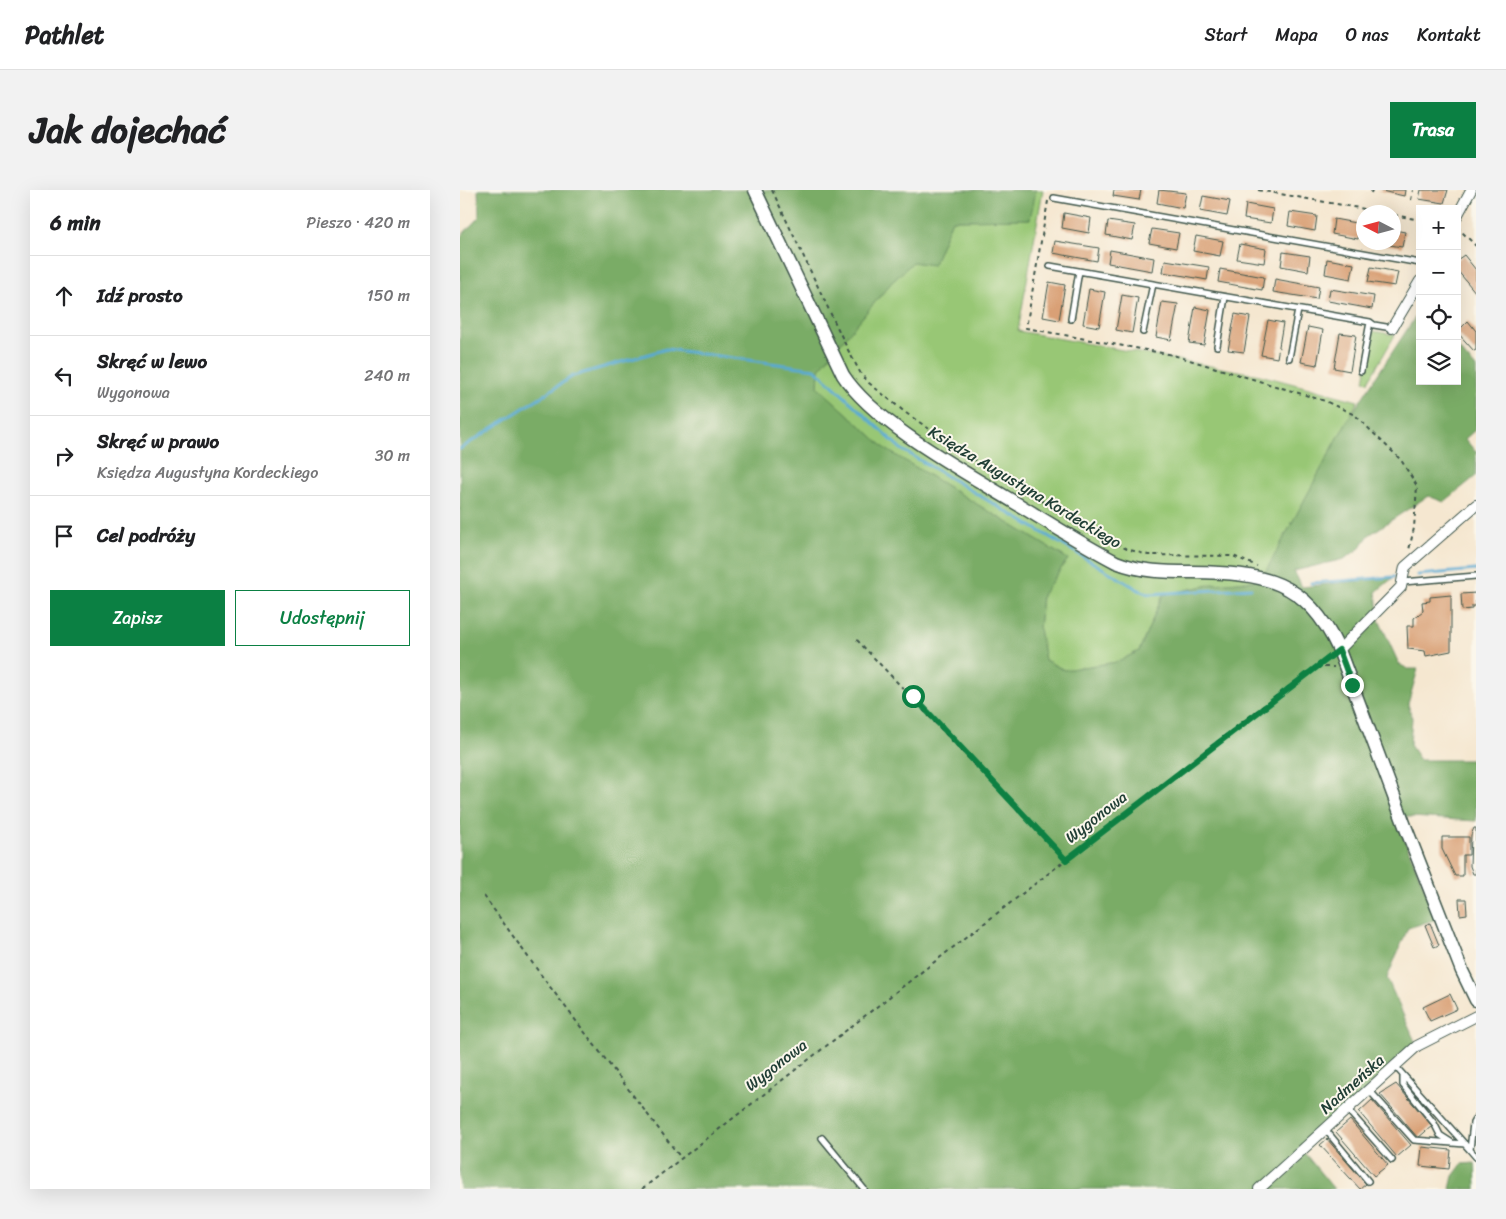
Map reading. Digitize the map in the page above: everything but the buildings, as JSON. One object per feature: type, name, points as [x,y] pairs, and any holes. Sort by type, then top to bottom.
[{"type":"street","name":"Księdza Augustyna Kordeckiego","points":[[755,190],[836,363],[849,385],[870,406],[962,470],[1116,562],[1154,572],[1244,574],[1263,578],[1283,586],[1313,608],[1330,631],[1339,650],[1408,835],[1462,971],[1476,1000]]},
{"type":"street","points":[[1461,209],[1472,190]]},
{"type":"street","points":[[1392,328],[1416,288]]},
{"type":"street","points":[[1339,650],[1401,587],[1405,567],[1476,505]]},
{"type":"street","name":"Nadmeńska","points":[[1259,1189],[1417,1046],[1476,1016]]},
{"type":"lane","points":[[1051,198],[1416,261]]},
{"type":"lane","points":[[1050,266],[1370,322],[1374,325],[1392,328]]},
{"type":"lane","points":[[1071,320],[1079,271]]},
{"type":"lane","points":[[1143,332],[1153,284]]},
{"type":"lane","points":[[1217,346],[1225,296]]},
{"type":"lane","points":[[1289,358],[1298,310]]},
{"type":"lane","points":[[1362,371],[1370,322]]},
{"type":"lane","points":[[1402,582],[1476,576]]},
{"type":"lane","points":[[1395,1066],[1476,1157]]},
{"type":"lane","points":[[1403,1075],[1403,1085],[1434,1123],[1440,1135],[1454,1144]]},
{"type":"lane","points":[[1369,1090],[1414,1140],[1465,1144]]},
{"type":"lane","points":[[1347,1109],[1392,1160]]},
{"type":"lane","points":[[1470,1150],[1473,1123],[1476,1118]]},
{"type":"lane","points":[[1325,1129],[1368,1180]]},
{"type":"lane","points":[[822,1138],[864,1189]]},
{"type":"path","points":[[772,190],[857,366],[869,382],[885,397],[982,464],[1127,549],[1155,556],[1233,556],[1262,567]]},
{"type":"path","points":[[1258,190],[1356,208]]},
{"type":"path","points":[[1411,200],[1413,190]]},
{"type":"path","points":[[1051,198],[1026,328],[1173,355],[1325,400],[1355,415],[1400,460],[1417,486],[1414,528],[1405,567]]},
{"type":"path","points":[[1401,216],[1416,219]]},
{"type":"path","points":[[1461,231],[1476,246]]},
{"type":"path","points":[[858,640],[1066,860]]},
{"type":"path","name":"Wygonowa","points":[[642,1189],[1339,650]]},
{"type":"path","points":[[484,896],[544,979],[681,1158]]},
{"type":"green space","points":[[478,190],[1036,190],[1030,219],[952,220],[933,265],[913,262],[891,283],[819,369],[818,387],[887,450],[1068,559],[1042,595],[1039,629],[1045,660],[1064,670],[1117,662],[1139,651],[1163,595],[1214,584],[1253,581],[1266,571],[1347,421],[1416,316],[1416,385],[1461,385],[1461,351],[1476,368],[1476,429],[1465,439],[1476,452],[1476,476],[1444,502],[1428,496],[1369,535],[1360,548],[1344,559],[1294,571],[1302,587],[1394,577],[1376,592],[1379,620],[1399,664],[1408,669],[1418,669],[1408,704],[1412,718],[1410,745],[1420,760],[1476,760],[1476,821],[1395,816],[1437,919],[1408,928],[1387,978],[1417,1046],[1302,1150],[1334,1189],[460,1189],[460,237],[479,217]]},
{"type":"green space","points":[[1036,190],[1043,190],[1018,331],[1260,375],[1358,401],[1266,571],[1253,581],[1214,584],[1163,595],[1139,651],[1117,662],[1064,670],[1045,660],[1039,629],[1042,595],[1068,559],[887,450],[818,387],[819,369],[891,283],[913,262],[933,265],[952,220],[1029,219]]},
{"type":"green space","points":[[1373,331],[1395,335],[1368,382],[1364,381]]},
{"type":"green space","points":[[1475,1163],[1476,1189],[1450,1189],[1453,1176],[1462,1164]]},
{"type":"waterway","points":[[460,449],[573,376],[666,349],[815,369],[901,449],[1139,590],[1149,594],[1251,588]]},
{"type":"waterway","points":[[1418,575],[1476,570]]},
{"type":"waterway","points":[[1311,583],[1394,577]]},
{"type":"route","points":[[913,696],[1066,860],[1273,698],[1339,650],[1352,685]]}]
